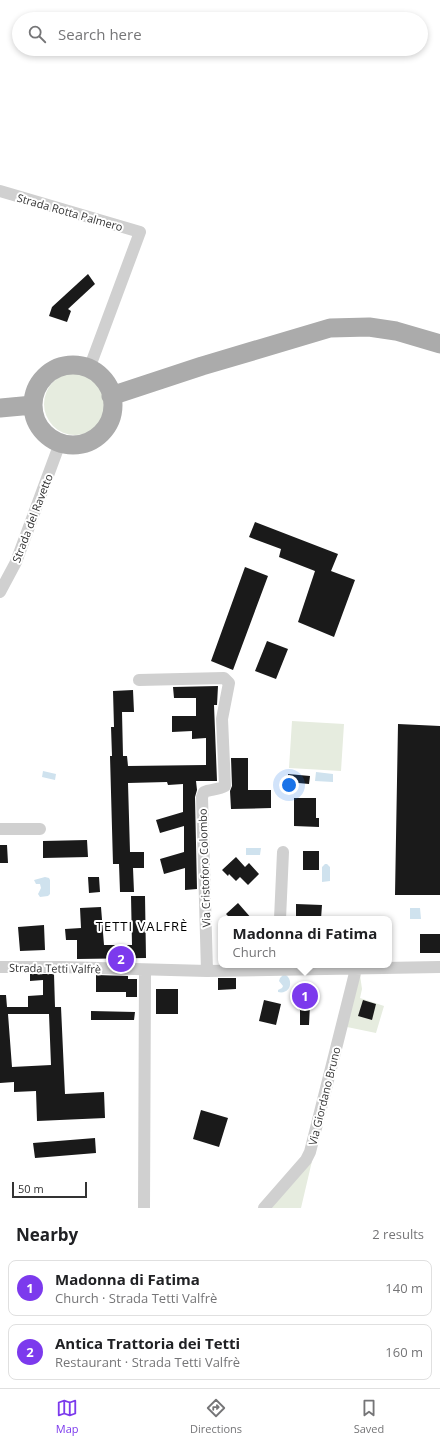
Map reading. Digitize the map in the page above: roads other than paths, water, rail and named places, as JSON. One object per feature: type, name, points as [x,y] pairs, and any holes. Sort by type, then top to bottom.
[{"type":"main road","points":[[111,396],[202,366],[330,328],[369,327],[396,331],[440,344]]},
{"type":"main road","points":[[72,365],[89,369],[103,380],[108,387],[111,396],[112,409],[109,422],[98,436],[82,444],[73,445],[60,443],[48,436],[37,423],[33,406],[35,392],[41,381],[55,369],[72,365]]},
{"type":"main road","points":[[0,408],[33,406]]},
{"type":"street","name":"Strada Rotta Palmero","points":[[0,191],[140,232],[89,369]]},
{"type":"street","name":"Strada del Ravetto","points":[[0,592],[16,562],[60,443]]},
{"type":"street","name":"Via Cristoforo Colombo","points":[[139,680],[224,678],[229,683],[222,719],[225,786],[204,792],[202,797],[207,971]]},
{"type":"street","points":[[0,829],[40,829]]},
{"type":"street","points":[[280,916],[283,852]]},
{"type":"street","name":"Strada Tetti Valfrè","points":[[0,967],[207,971],[260,968]]},
{"type":"street","name":"Strada Tetti Valfrè","points":[[317,968],[356,969],[440,967]]},
{"type":"street","name":"Via Giordano Bruno","points":[[264,1208],[306,1160],[310,1152],[356,969]]},
{"type":"street","points":[[144,1208],[145,970]]},
{"type":"water","points":[[43,771],[56,774],[55,780],[42,777]]},
{"type":"water","points":[[316,772],[333,774],[333,782],[315,781]]},
{"type":"water","points":[[246,848],[261,848],[260,855],[246,855]]},
{"type":"water","points":[[325,864],[330,867],[330,881],[322,882],[322,867]]},
{"type":"water","points":[[45,877],[49,878],[50,880],[50,894],[48,896],[40,897],[38,894],[41,888],[40,884],[36,884],[34,880]]},
{"type":"water","points":[[410,908],[420,908],[421,919],[410,919]]},
{"type":"water","points":[[283,975],[286,975],[290,981],[290,987],[288,990],[278,992],[278,990],[283,986],[279,981]]},
{"type":"place","name":"Antica Trattoria dei Tetti","points":[[121,959]]},
{"type":"place","name":"Madonna di Fatima","points":[[305,996]]},
{"type":"district","name":"TETTI VALFRÈ","points":[[142,926]]}]
